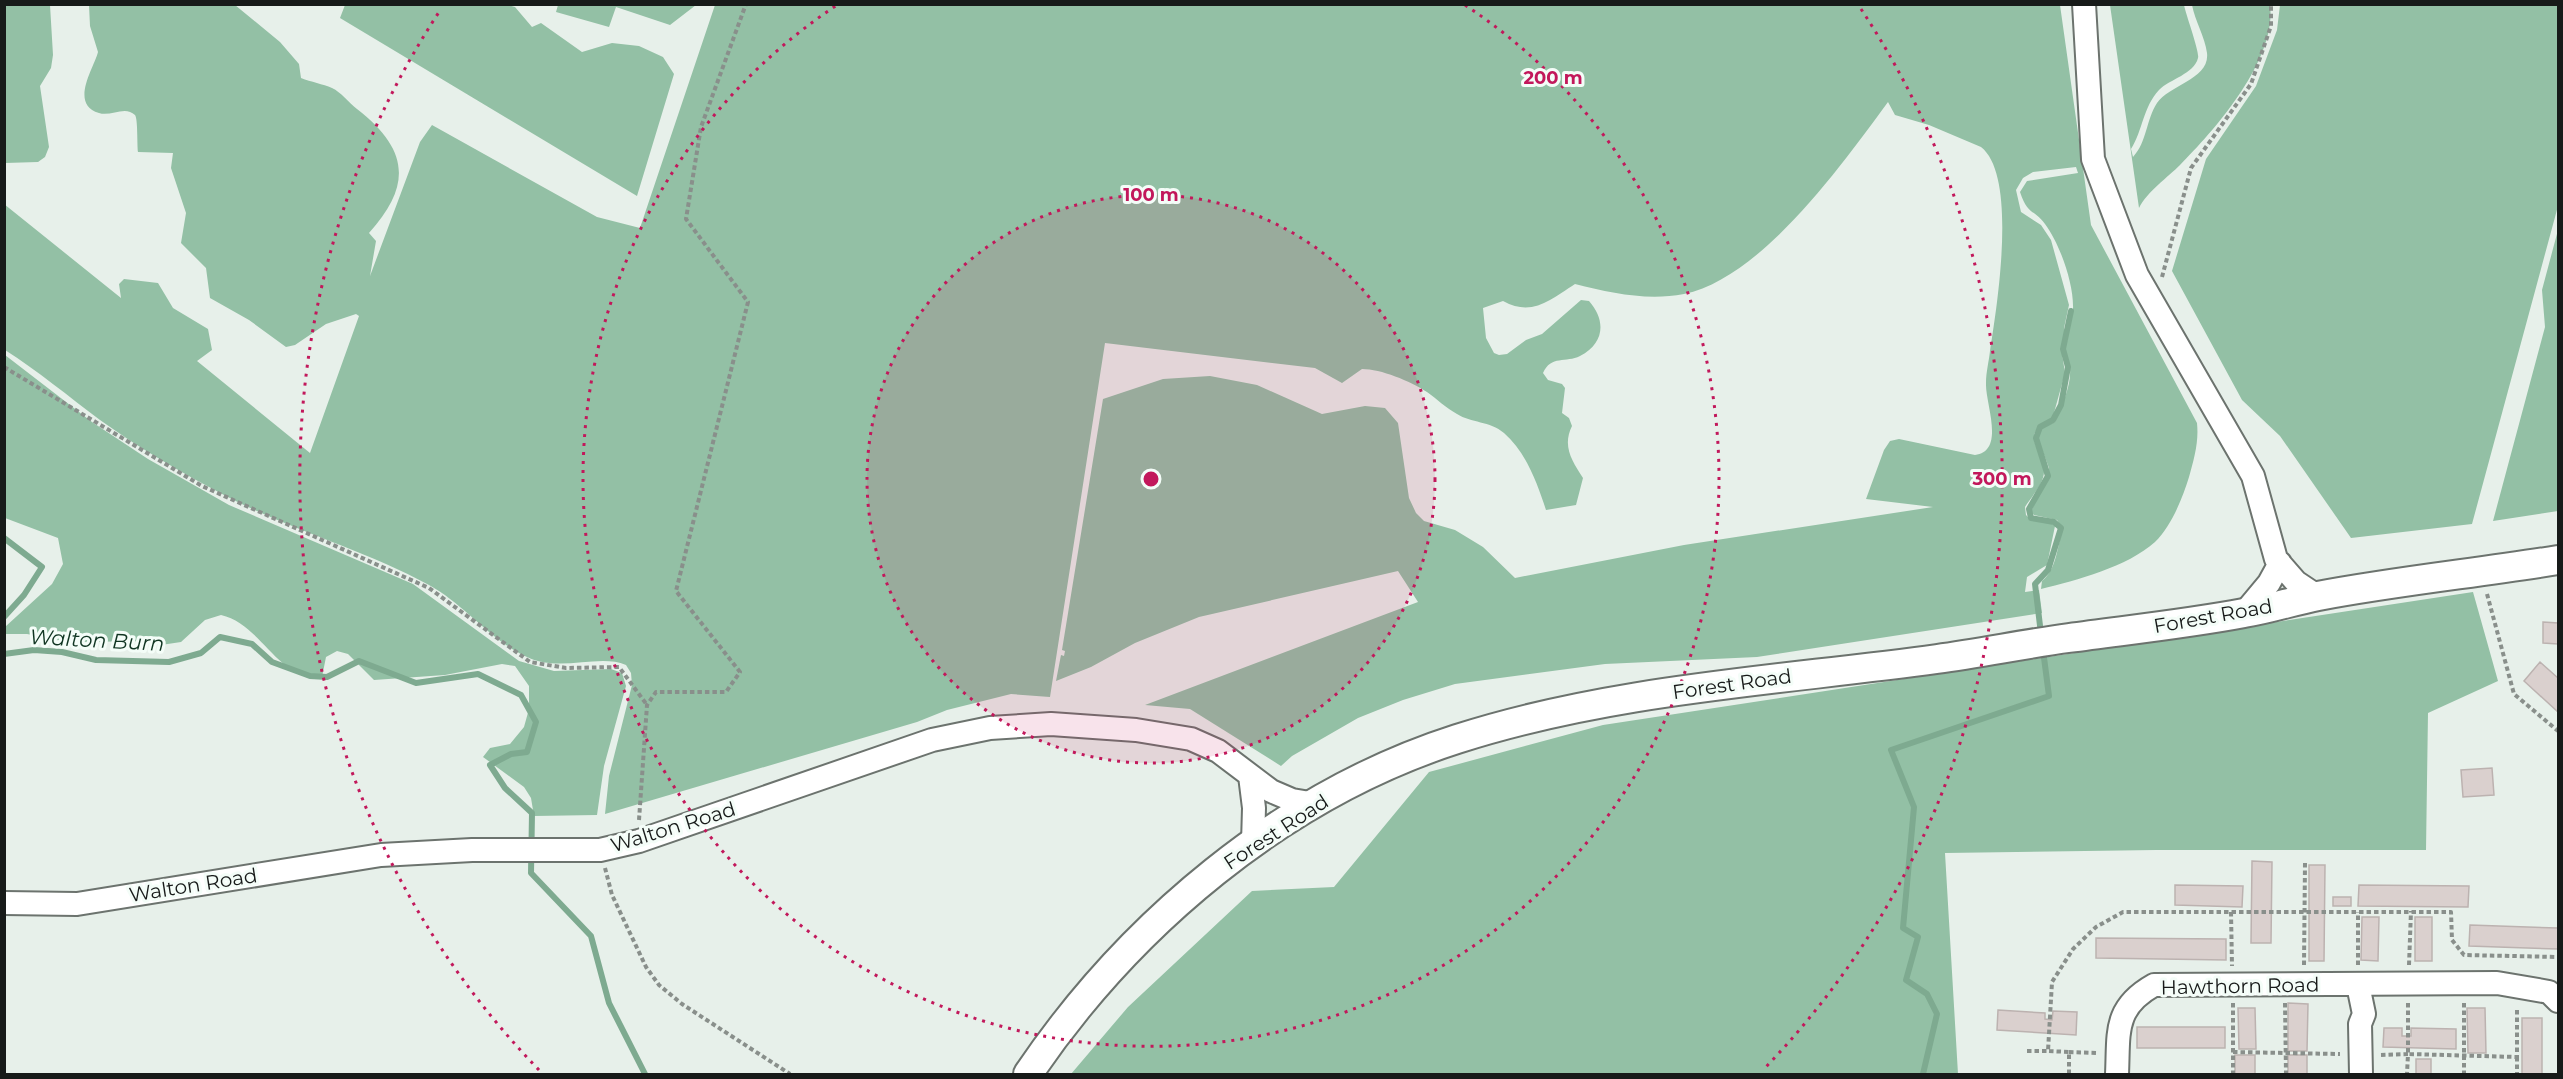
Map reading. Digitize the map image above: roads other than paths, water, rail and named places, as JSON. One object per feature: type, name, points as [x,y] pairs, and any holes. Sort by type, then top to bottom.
[{"type":"street","points":[[2084,4],[2093,159],[2137,275],[2253,476],[2272,546],[2280,563],[2296,582],[2317,596]]},
{"type":"street","name":"Forest Road","points":[[1028,1074],[1063,1024],[1125,953],[1190,892],[1253,843],[1316,804],[1378,770],[1453,740],[1543,716],[1615,701],[1783,676],[1936,659],[2244,614],[2317,596],[2559,560]]},
{"type":"street","points":[[2244,614],[2280,563]]},
{"type":"street","name":"Walton Road","points":[[4,903],[77,904],[381,855],[472,850],[600,850],[639,841],[932,740],[990,728],[1051,724],[1191,739],[1218,751],[1281,796],[1316,804]]},
{"type":"street","points":[[1250,776],[1254,808],[1253,843]]},
{"type":"street","name":"Hawthorn Road","points":[[2118,1064],[2119,1024],[2124,1010],[2142,992],[2154,985],[2233,983],[2517,985],[2549,992],[2559,1001]]},
{"type":"street","points":[[2358,985],[2364,1014],[2360,1024],[2361,1065]]},
{"type":"waterway","points":[[2041,634],[2035,584],[2048,570],[2061,528],[2054,522],[2031,518],[2029,509],[2048,476],[2036,438],[2040,427],[2053,420],[2061,405],[2068,367],[2063,349],[2071,311]]},
{"type":"waterway","name":"Walton Burn","points":[[4,538],[42,567],[24,595],[4,617]]},
{"type":"waterway","name":"Walton Burn","points":[[4,654],[34,650],[62,652],[96,660],[169,662],[201,653],[220,637],[252,644],[272,662],[310,676],[327,677],[359,661],[416,683],[478,674],[521,695],[536,722],[527,752],[511,754],[490,765],[505,788],[532,813],[531,873],[591,936],[609,1003],[645,1074]]},
{"type":"waterway","points":[[1923,1074],[1937,1014],[1927,994],[1906,980],[1918,937],[1903,928],[1914,807],[1891,750],[2049,696],[2043,650]]}]
